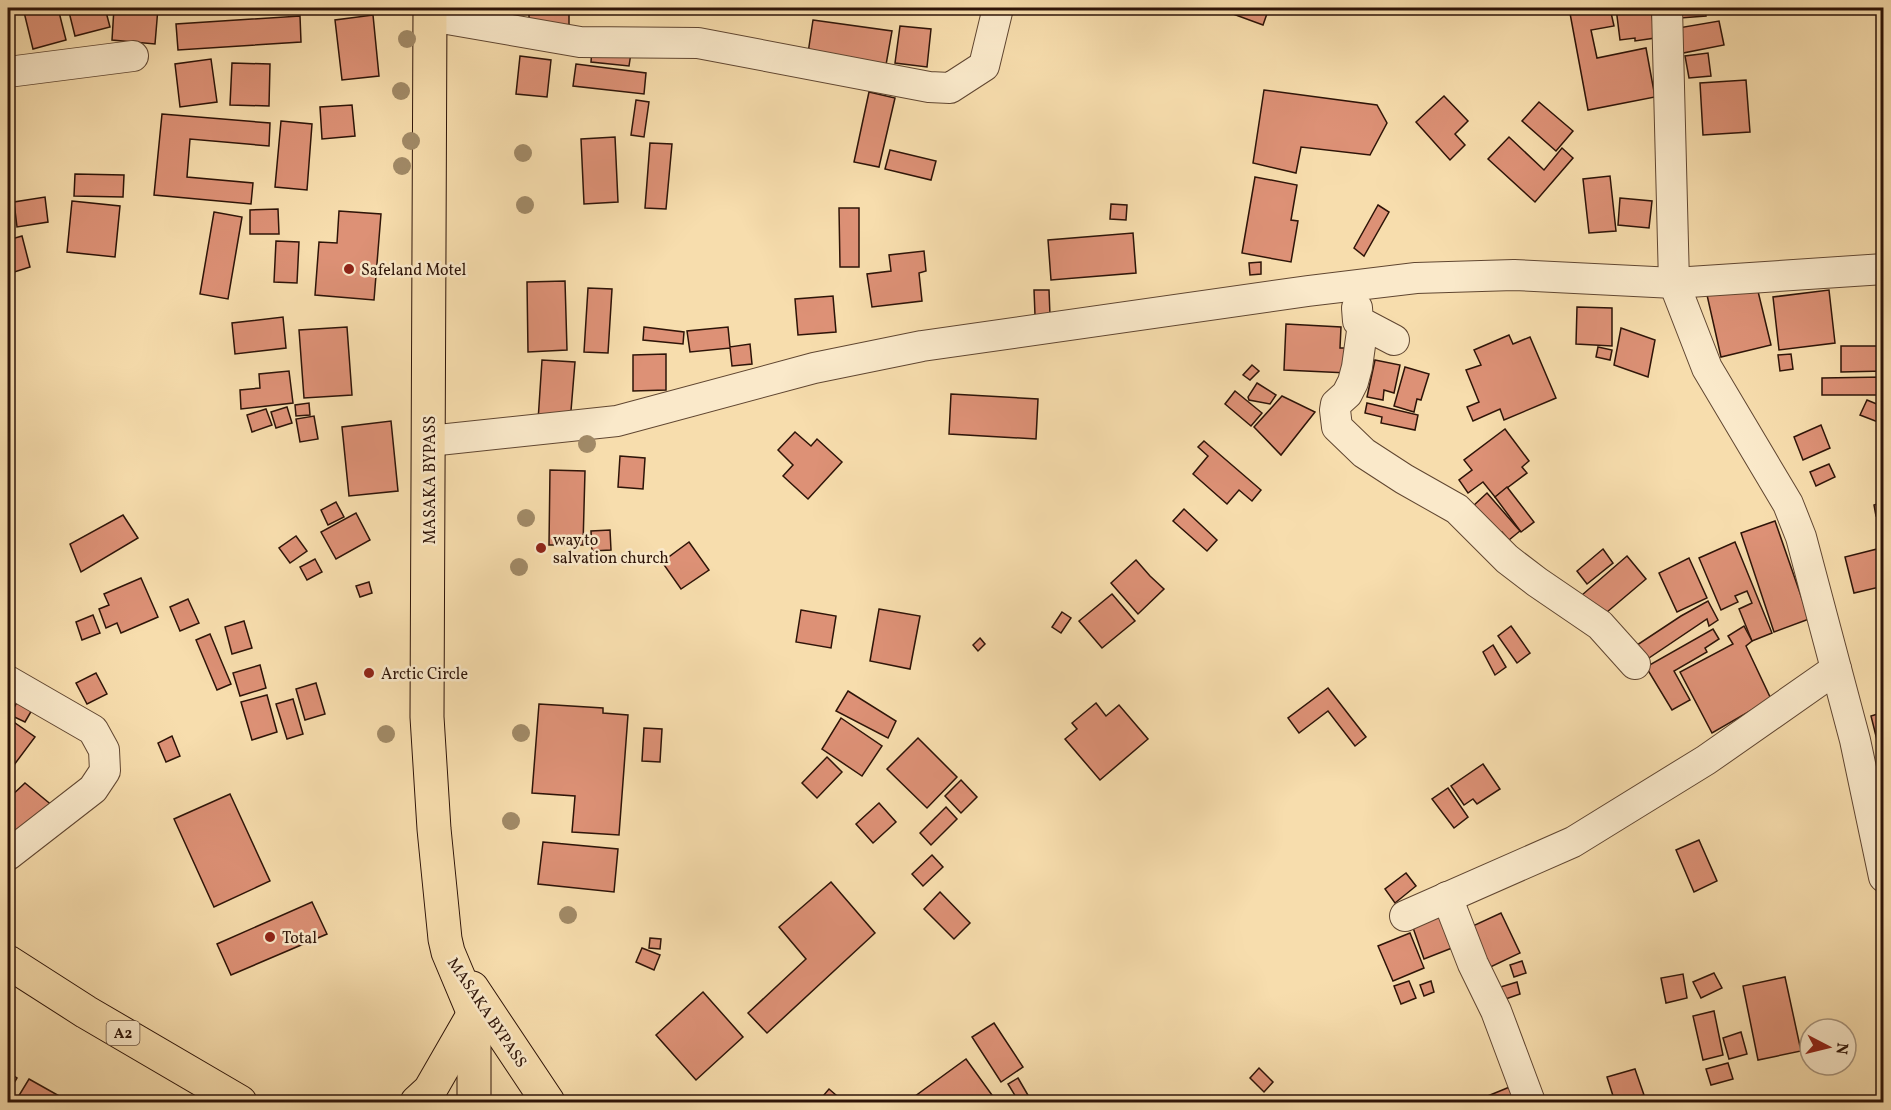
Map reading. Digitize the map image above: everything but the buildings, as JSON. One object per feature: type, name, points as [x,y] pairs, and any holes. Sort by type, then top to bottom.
[{"type":"main road","name":"MASAKA BYPASS","points":[[430,12],[427,717],[434,829],[448,952],[474,1014],[474,1102]]},
{"type":"main road","name":"MASAKA BYPASS","points":[[448,952],[548,1102]]},
{"type":"main road","name":"A2","points":[[8,962],[86,1012],[240,1102]]},
{"type":"main road","points":[[417,1102],[430,1090],[474,1014]]},
{"type":"street","points":[[430,12],[580,42],[698,43],[928,87],[950,88],[984,66],[998,8]]},
{"type":"street","points":[[1667,8],[1674,283],[1707,368],[1788,504],[1801,537],[1855,740],[1884,878]]},
{"type":"street","points":[[8,72],[133,56]]},
{"type":"street","points":[[429,441],[617,421],[814,368],[922,346],[1416,278],[1514,275],[1674,283],[1884,269]]},
{"type":"street","points":[[1368,284],[1357,307],[1358,321],[1394,340]]},
{"type":"street","points":[[1364,324],[1353,382],[1347,394],[1336,404],[1337,427],[1364,453],[1457,509],[1507,559],[1600,625],[1635,664]]},
{"type":"street","points":[[1405,916],[1573,842],[1706,760],[1836,669]]},
{"type":"street","points":[[8,681],[93,730],[104,750],[105,771],[93,789],[8,855]]},
{"type":"street","points":[[1447,897],[1473,964],[1496,1011],[1530,1102]]},
{"type":"place","name":"Safeland Motel","points":[[349,269]]},
{"type":"place","name":"way to salvation church","points":[[541,548]]},
{"type":"place","name":"Arctic Circle","points":[[369,673]]},
{"type":"place","name":"Total","points":[[270,937]]}]
